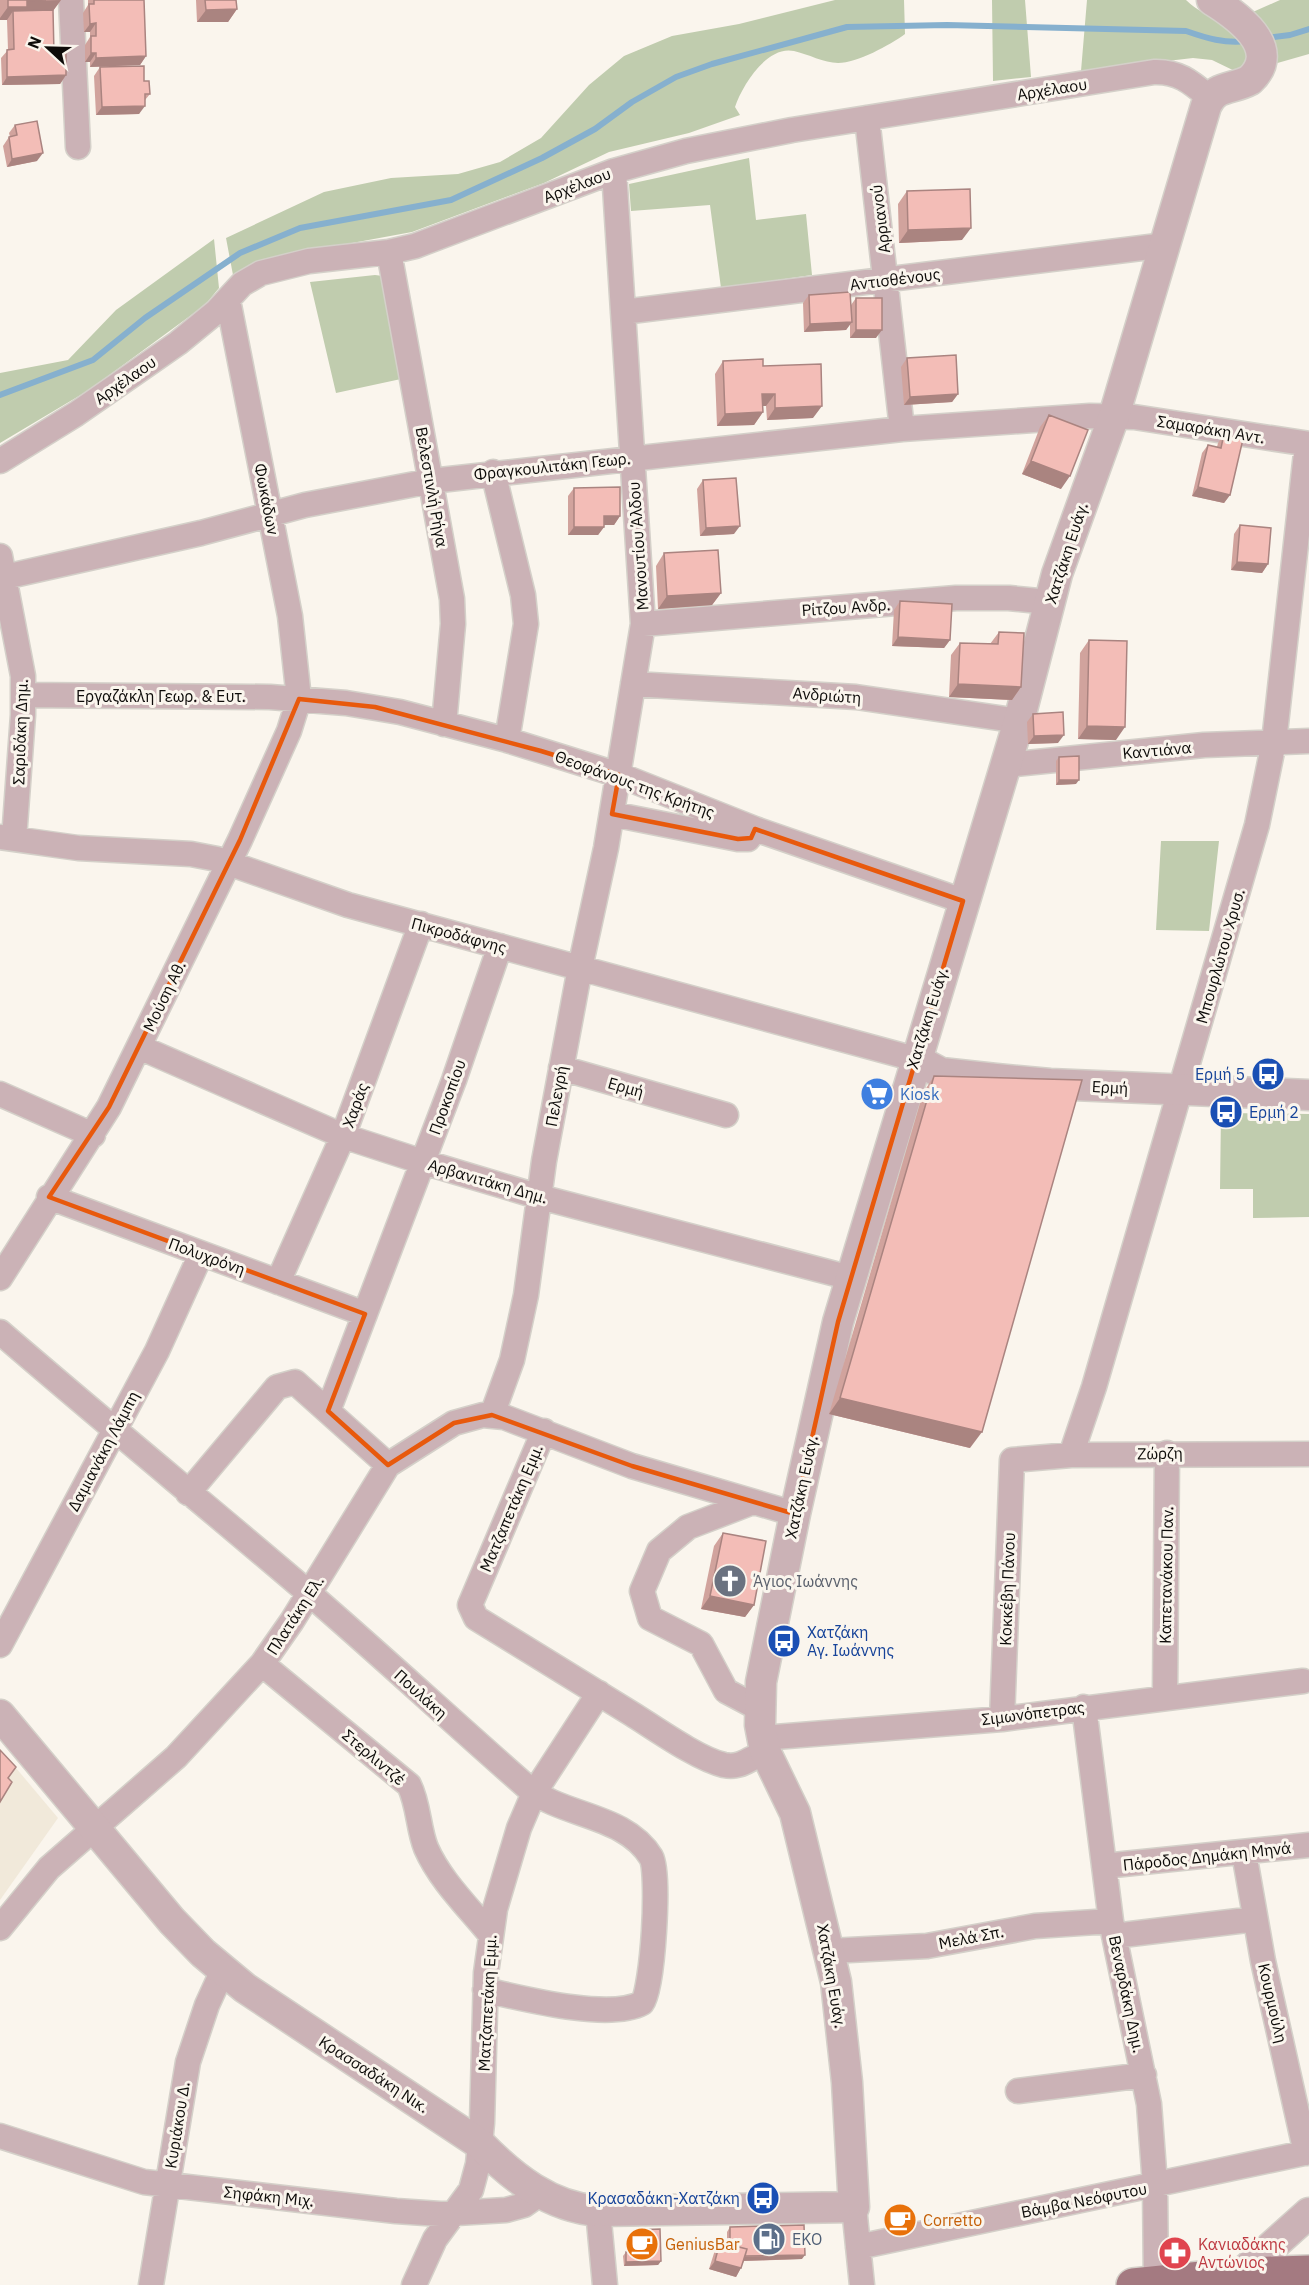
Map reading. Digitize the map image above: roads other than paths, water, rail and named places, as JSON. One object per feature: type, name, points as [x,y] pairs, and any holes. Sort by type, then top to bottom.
[{"type":"main road","points":[[1144,2283],[1241,2274],[1309,2272]]},
{"type":"street","points":[[71,0],[78,147]]},
{"type":"street","points":[[1210,98],[1221,88],[1250,80],[1258,69],[1260,58],[1258,41],[1249,26],[1212,0]]},
{"type":"street","name":"Αρχέλαου","points":[[0,461],[76,414],[178,343],[249,279],[269,270],[322,259],[389,252],[431,241],[614,171],[696,149],[867,118],[1154,72],[1173,72],[1182,76],[1210,98]]},
{"type":"street","name":"Χατζάκη Ευάγ.","points":[[854,2207],[843,2039],[830,1951],[795,1813],[765,1746],[760,1708],[761,1682],[830,1355],[851,1278],[915,1059],[1019,721],[1049,602],[1071,531],[1114,416],[1166,245],[1189,160],[1210,98]]},
{"type":"street","name":"Αρριανού","points":[[867,118],[902,429]]},
{"type":"street","name":"Μανουτίου Άλδου","points":[[614,171],[643,624],[619,775]]},
{"type":"street","name":"Αντισθένους","points":[[623,312],[1166,245]]},
{"type":"street","name":"Βελεστινλή Ρήγα","points":[[389,252],[453,613],[444,724]]},
{"type":"street","name":"Φωκάδων","points":[[228,300],[291,627],[299,699]]},
{"type":"street","name":"Φραγκουλιτάκη Γεωρ.","points":[[2,571],[201,534],[328,500],[493,472],[902,429],[1114,416]]},
{"type":"street","name":"Σαμαράκη Αντ.","points":[[1114,416],[1134,417],[1308,444]]},
{"type":"street","name":"Μπουρλώτου Χρυσ.","points":[[1071,1455],[1094,1387],[1249,855],[1274,742],[1308,444]]},
{"type":"street","points":[[493,472],[523,595],[526,624],[507,740]]},
{"type":"street","name":"Σαριδάκη Δημ.","points":[[2,571],[21,664],[23,695],[7,838]]},
{"type":"street","name":"Ρίτζου Ανδρ.","points":[[643,624],[956,598],[1009,598],[1049,602]]},
{"type":"street","name":"Ανδριώτη","points":[[633,684],[856,697],[1019,721]]},
{"type":"street","name":"Εργαζάκλη Γεωρ. & Ευτ.","points":[[23,695],[299,699]]},
{"type":"street","name":"Θεοφάνους της Κρήτης","points":[[299,699],[361,705],[507,740],[619,775],[755,829],[963,901]]},
{"type":"street","name":"Μούση Αθ.","points":[[0,1278],[49,1197],[93,1135],[139,1047],[229,862],[289,731],[299,699]]},
{"type":"street","name":"Καντιάνα","points":[[1005,765],[1204,745],[1309,741]]},
{"type":"street","name":"Πελεγρή","points":[[492,1415],[507,1374],[518,1331],[561,1068],[619,775]]},
{"type":"street","points":[[612,814],[738,839],[748,839],[755,829]]},
{"type":"street","name":"Πικροδάφνης","points":[[7,838],[78,848],[191,854],[229,862],[304,891],[915,1059]]},
{"type":"street","name":"Χαράς","points":[[278,1282],[343,1136],[421,924]]},
{"type":"street","name":"Προκοπίου","points":[[328,1411],[423,1162],[500,946]]},
{"type":"street","name":"Αρβανιτάκη Δημ.","points":[[139,1047],[343,1136],[423,1162],[540,1197],[851,1278]]},
{"type":"street","name":"Ερμή","points":[[915,1059],[941,1072],[1050,1084],[1309,1095]]},
{"type":"street","name":"Ερμή","points":[[561,1068],[726,1115]]},
{"type":"street","points":[[0,1094],[93,1135]]},
{"type":"street","name":"Πολυχρόνη","points":[[49,1197],[364,1314]]},
{"type":"street","name":"Δαμιανάκη Λάμπη","points":[[0,1645],[157,1351],[201,1254]]},
{"type":"street","name":"Πουλάκη","points":[[0,1332],[309,1594],[534,1793],[614,1827],[641,1845],[652,1858],[656,1871],[647,1989],[644,2000],[637,2006],[600,2009],[532,2000],[485,1990]]},
{"type":"street","points":[[188,1493],[277,1387],[295,1382],[388,1465]]},
{"type":"street","points":[[492,1415],[544,1431],[632,1466],[795,1514]]},
{"type":"street","name":"Πλατάκη Ελ.","points":[[0,1928],[49,1868],[96,1830],[176,1757],[262,1664],[309,1594],[388,1465],[454,1423],[474,1416],[492,1415]]},
{"type":"street","name":"Ματζαπετάκη Εμμ.","points":[[544,1431],[470,1605],[476,1618],[668,1736],[722,1764],[736,1766],[747,1763],[765,1746]]},
{"type":"street","name":"Ζώρζη","points":[[1012,1460],[1071,1455],[1167,1453],[1309,1454]]},
{"type":"street","name":"Καπετανάκου Παν.","points":[[1165,1696],[1167,1453]]},
{"type":"street","name":"Κοκκέβη Πάνου","points":[[1002,1719],[1012,1460]]},
{"type":"street","points":[[753,1502],[688,1527],[659,1551],[642,1592],[650,1618],[701,1644],[726,1690],[760,1708]]},
{"type":"street","name":"Στερλιντζέ","points":[[262,1664],[409,1785],[417,1801],[426,1847],[452,1887],[490,1934]]},
{"type":"street","name":"Σιμωνόπετρας","points":[[765,1746],[1303,1681]]},
{"type":"street","name":"Ματζαπετάκη Εμμ.","points":[[414,2285],[435,2239],[471,2190],[480,2144],[485,1990],[490,1934],[504,1875],[534,1793],[599,1693]]},
{"type":"street","name":"Βεναρδάκη Δημ.","points":[[1084,1707],[1113,1928],[1144,2075],[1155,2185],[1144,2283]]},
{"type":"street","name":"Κρασσαδάκη Νικ.","points":[[0,1715],[184,1934],[223,1970],[262,1999],[480,2144],[504,2168],[541,2193],[570,2207],[598,2211],[854,2207]]},
{"type":"street","name":"Πάροδος Δημάκη Μηνά","points":[[1104,1866],[1309,1845]]},
{"type":"street","name":"Κουρμούλη","points":[[1244,1853],[1255,1919],[1307,2152]]},
{"type":"street","name":"Μελά Σπ.","points":[[830,1951],[927,1946],[1035,1926],[1113,1928],[1255,1919]]},
{"type":"street","name":"Κυριάκου Δ.","points":[[151,2285],[188,2062],[207,2006],[223,1970]]},
{"type":"street","points":[[1018,2091],[1144,2075]]},
{"type":"street","name":"Σηφάκη Μιχ.","points":[[0,2136],[131,2179],[396,2211],[452,2214],[517,2208],[541,2193]]},
{"type":"street","name":"Βάμβα Νεόφυτου","points":[[858,2247],[1307,2152]]},
{"type":"street","points":[[854,2207],[862,2285]]},
{"type":"street","points":[[598,2211],[605,2285]]},
{"type":"street","points":[[1241,2274],[1309,2213]]},
{"type":"waterway","points":[[0,395],[93,360],[145,318],[240,253],[300,228],[451,200],[542,158],[595,129],[632,102],[676,77],[712,64],[847,27],[947,25],[1186,31],[1223,41],[1247,41]]},
{"type":"waterway","points":[[1266,38],[1290,35],[1309,29]]},
{"type":"place","name":"Ερμή 5","points":[[1268,1074]]},
{"type":"place","name":"Kiosk","points":[[877,1094]]},
{"type":"place","name":"Ερμή 2","points":[[1226,1112]]},
{"type":"place","name":"Άγιος Ιωάννης","points":[[730,1581]]},
{"type":"place","name":"Χατζάκη Αγ. Ιωάννης","points":[[784,1641]]},
{"type":"place","name":"Κρασαδάκη-Χατζάκη","points":[[763,2198]]},
{"type":"place","name":"Corretto","points":[[900,2220]]},
{"type":"place","name":"EKO","points":[[769,2239]]},
{"type":"place","name":"GeniusBar","points":[[642,2244]]},
{"type":"place","name":"Κανιαδάκης Αντώνιος","points":[[1175,2253]]}]
